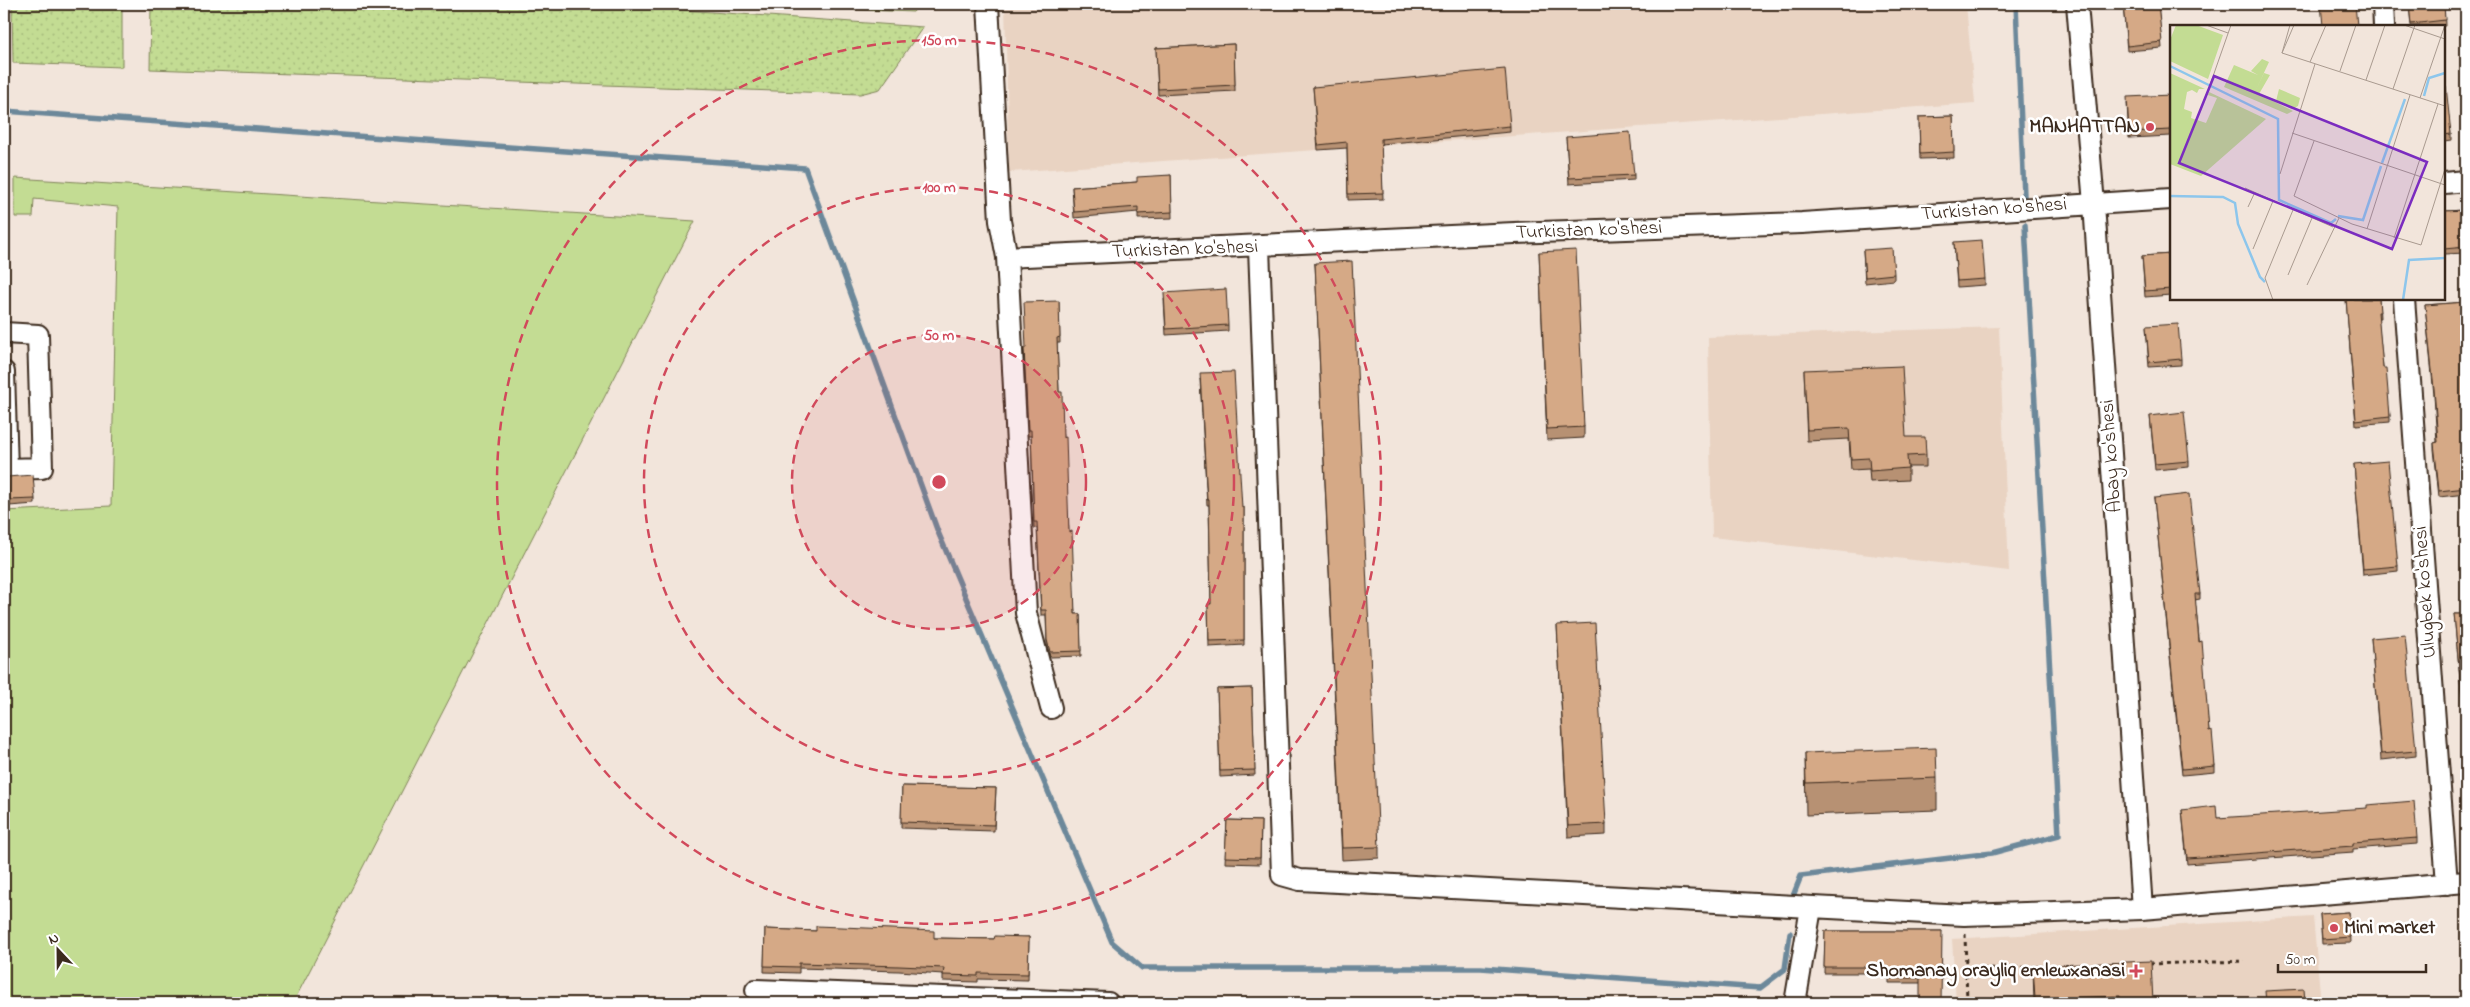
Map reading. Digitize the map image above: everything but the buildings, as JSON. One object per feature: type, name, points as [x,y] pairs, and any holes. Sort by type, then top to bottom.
[{"type":"street","points":[[988,4],[1000,212],[1007,257],[1026,613],[1051,708]]},
{"type":"street","name":"Abay ko'shesi","points":[[2077,4],[2094,204],[2142,909]]},
{"type":"street","points":[[2383,4],[2384,25]]},
{"type":"street","points":[[2445,183],[2466,182]]},
{"type":"street","name":"Turkistan ko'shesi","points":[[1007,257],[1514,233],[1802,223],[2170,200]]},
{"type":"street","points":[[1259,246],[1282,875],[1300,880],[1964,915],[2142,909],[2456,883]]},
{"type":"street","name":"Ulugbek ko'shesi","points":[[2404,300],[2456,883]]},
{"type":"street","points":[[4,333],[38,335],[42,468],[7,469],[4,372]]},
{"type":"street","points":[[1795,1003],[1811,908]]},
{"type":"street","points":[[756,990],[874,998],[1099,1003]]},
{"type":"path","points":[[1964,915],[1967,1003]]},
{"type":"path","points":[[2145,964],[2245,961]]},
{"type":"path","points":[[1966,969],[2045,966]]},
{"type":"shaded area","points":[[1005,4],[1966,4],[1975,103],[1009,172]]},
{"type":"shaded area","points":[[1999,327],[2009,571],[1712,537],[1708,337]]},
{"type":"shaded area","name":"Shomanay orayliq emlewxanasi","points":[[2313,917],[2321,1003],[1956,1003],[1952,939]]},
{"type":"green space","points":[[12,4],[122,4],[122,67],[13,63]]},
{"type":"green space","points":[[151,4],[598,4],[923,27],[880,89],[860,94],[150,69]]},
{"type":"green space","points":[[736,4],[921,4],[913,12]]},
{"type":"green space","points":[[15,178],[695,221],[293,1003],[4,1003],[4,511],[111,506],[118,207],[34,199],[33,217],[15,217]]},
{"type":"waterway","points":[[2016,4],[2024,196]]},
{"type":"waterway","points":[[4,111],[805,168],[938,532],[1112,942],[1142,968],[1481,968],[1760,988],[1785,969],[1790,933]]},
{"type":"waterway","points":[[1791,901],[1801,876],[1992,853],[2059,835],[2025,225]]},
{"type":"place","name":"MANHATTAN","points":[[2150,127]]},
{"type":"place","name":"Mini market","points":[[2334,928]]},
{"type":"place","name":"Shomanay orayliq emlewxanasi","points":[[2136,971]]}]
